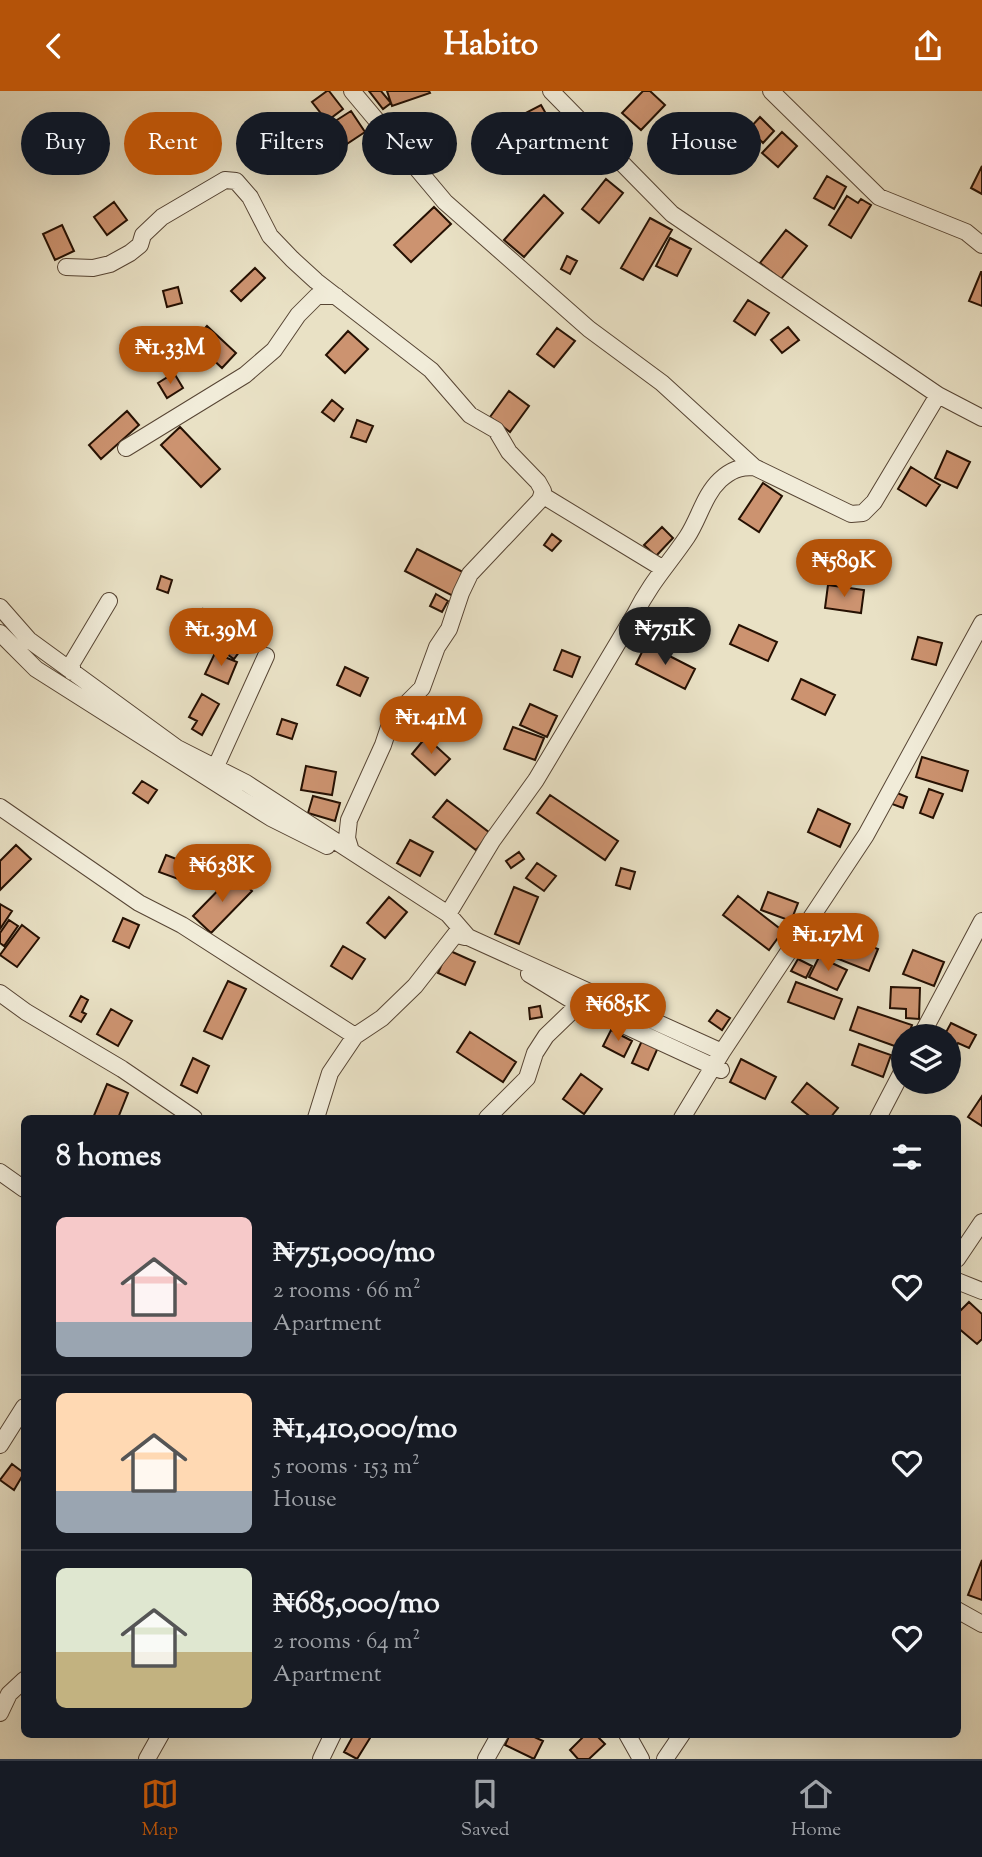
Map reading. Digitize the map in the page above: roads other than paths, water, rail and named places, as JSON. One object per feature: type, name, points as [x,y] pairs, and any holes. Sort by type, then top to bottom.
[{"type":"street","points":[[352,91],[445,202],[589,329],[662,383],[754,467],[851,514],[863,513],[874,502],[938,395]]},
{"type":"street","points":[[551,91],[672,214],[938,395],[982,418]]},
{"type":"street","points":[[771,91],[880,197],[966,232],[982,245]]},
{"type":"street","points":[[66,267],[93,268],[110,264],[140,245],[143,235],[173,209],[225,180],[236,181],[250,197],[270,236],[316,281],[431,370],[470,415],[496,430],[509,452],[538,482],[543,491],[470,574],[422,688],[392,718],[383,745],[349,820],[347,838],[351,851]]},
{"type":"street","points":[[126,448],[245,375],[274,350],[298,315],[317,296],[336,296]]},
{"type":"street","points":[[447,914],[492,841],[537,780],[647,589],[688,536],[711,490],[720,479],[737,467],[754,467]]},
{"type":"street","points":[[542,495],[662,568]]},
{"type":"street","points":[[72,672],[72,663],[109,601]]},
{"type":"street","points":[[0,607],[29,640],[177,748],[246,783],[351,851],[447,914],[463,934],[722,1052]]},
{"type":"street","points":[[683,1115],[866,835],[982,623]]},
{"type":"street","points":[[0,633],[36,669],[271,818],[338,852],[463,934],[578,1004],[721,1070]]},
{"type":"street","points":[[210,780],[266,656]]},
{"type":"street","points":[[0,807],[139,903],[182,925],[355,1036]]},
{"type":"street","points":[[927,1024],[982,921]]},
{"type":"street","points":[[317,1115],[330,1073],[355,1036],[382,1018],[463,934]]},
{"type":"street","points":[[490,1115],[527,1078],[535,1053],[546,1036],[574,1009],[583,989]]},
{"type":"street","points":[[0,993],[26,1012],[122,1069],[190,1115]]},
{"type":"street","points":[[879,1115],[891,1092]]},
{"type":"street","points":[[1,1174],[21,1187]]},
{"type":"street","points":[[961,1253],[982,1222]]},
{"type":"street","points":[[961,1283],[982,1291]]},
{"type":"street","points":[[0,1445],[21,1412]]},
{"type":"street","points":[[961,1612],[982,1624]]},
{"type":"street","points":[[0,1713],[9,1694],[21,1683]]},
{"type":"street","points":[[147,1759],[159,1738]]},
{"type":"street","points":[[321,1759],[331,1738]]},
{"type":"street","points":[[486,1759],[498,1738]]},
{"type":"street","points":[[629,1738],[641,1759]]},
{"type":"street","points":[[664,1759],[679,1738]]}]
